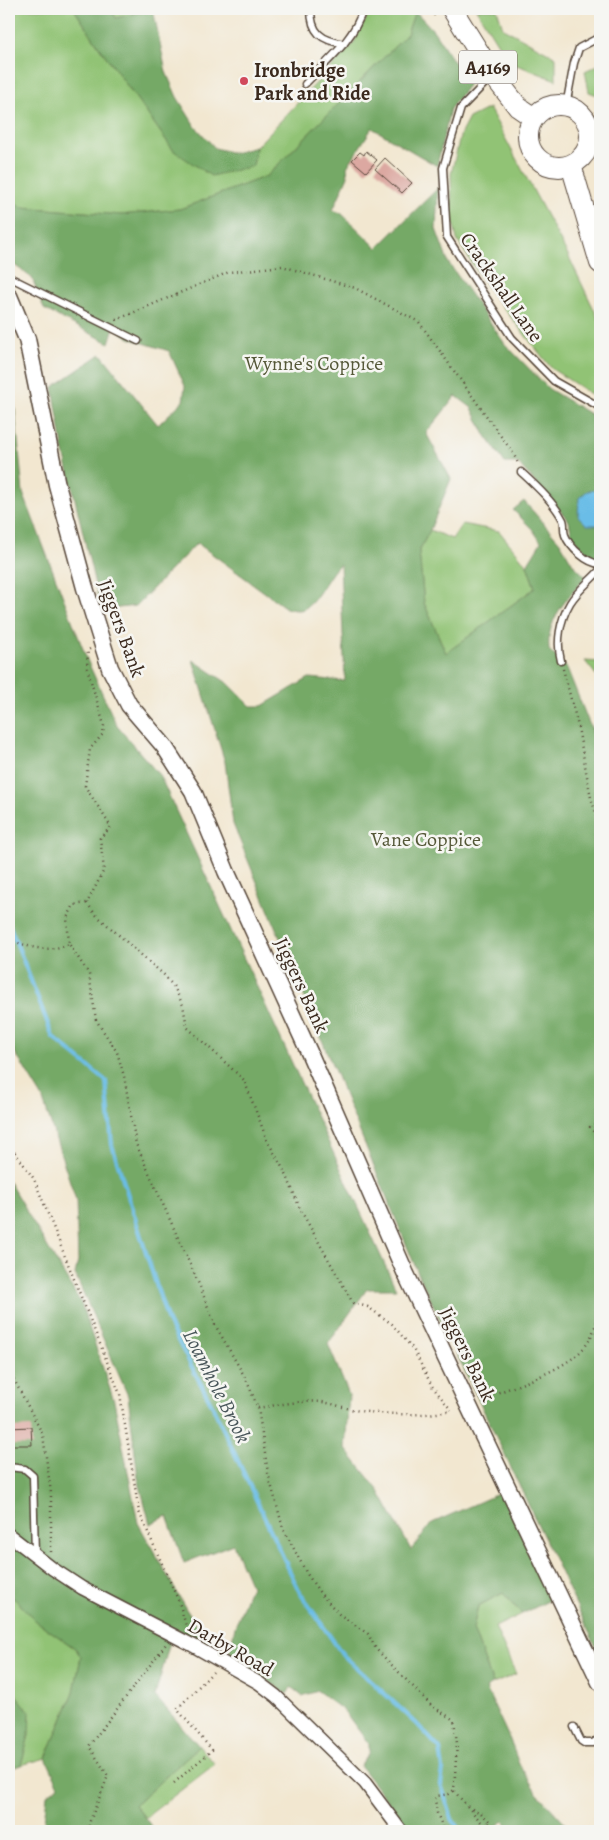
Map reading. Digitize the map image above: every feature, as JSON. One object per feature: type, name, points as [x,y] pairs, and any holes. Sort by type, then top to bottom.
[{"type":"main road","name":"A4169","points":[[452,9],[493,75],[518,107],[534,118]]},
{"type":"main road","points":[[557,106],[566,106],[580,114],[594,126],[585,153],[571,165],[551,166],[542,162],[535,156],[530,147],[528,137],[529,127],[534,118],[540,112],[557,106]]},
{"type":"main road","points":[[571,165],[600,263]]},
{"type":"street","name":"Jiggers Bank","points":[[9,296],[27,339],[58,485],[84,588],[110,668],[129,705],[164,746],[193,791],[226,871],[309,1052],[405,1272],[600,1682]]},
{"type":"street","name":"Darby Road","points":[[9,1535],[51,1568],[82,1588],[172,1634],[259,1683],[276,1696],[365,1783],[401,1831]]},
{"type":"lane","points":[[311,9],[311,22],[320,35],[331,42],[344,44]]},
{"type":"lane","points":[[305,84],[344,44],[355,29],[363,9]]},
{"type":"lane","points":[[566,106],[574,63],[579,48],[600,37]]},
{"type":"lane","name":"Crackshall Lane","points":[[493,75],[461,108],[443,168],[447,237],[512,338],[554,381],[600,407]]},
{"type":"lane","points":[[9,277],[138,341]]},
{"type":"lane","points":[[522,472],[543,494],[563,520],[565,535],[576,551],[593,563],[600,564]]},
{"type":"lane","points":[[561,661],[558,649],[559,632],[570,602],[600,570]]},
{"type":"lane","points":[[9,1467],[25,1469],[33,1476],[35,1555]]},
{"type":"lane","points":[[574,1727],[584,1743],[593,1742],[600,1738]]},
{"type":"path","points":[[105,325],[229,272],[282,266],[355,288],[419,322],[513,453],[522,472]]},
{"type":"path","points":[[86,903],[104,870],[100,838],[111,826],[86,786],[90,749],[103,734],[104,725],[87,668],[88,650],[101,642]]},
{"type":"path","points":[[561,661],[577,722],[591,798],[600,826]]},
{"type":"path","points":[[86,903],[74,905],[67,918],[69,944],[89,974],[96,1020],[117,1052],[124,1076],[136,1144],[201,1289],[214,1324],[246,1379],[258,1408],[268,1473],[283,1528],[292,1549],[320,1593],[339,1614],[368,1634],[376,1648],[432,1706],[454,1720],[457,1743],[454,1790],[489,1831]]},
{"type":"path","points":[[86,903],[107,925],[164,975],[174,987],[184,1006],[187,1027],[244,1080],[267,1140],[287,1176],[300,1209],[353,1303],[368,1306],[392,1324],[413,1349],[432,1386],[451,1410]]},
{"type":"path","points":[[9,939],[29,948],[57,949],[69,944]]},
{"type":"path","points":[[600,1124],[590,1126],[600,1142]]},
{"type":"path","points":[[9,1144],[34,1179],[120,1394],[139,1512],[179,1602],[192,1645]]},
{"type":"path","points":[[258,1408],[281,1404],[321,1402],[360,1411],[422,1414],[445,1412],[526,1382],[568,1362],[588,1343],[600,1313]]},
{"type":"path","points":[[9,1370],[43,1435],[52,1493],[51,1568]]},
{"type":"path","points":[[88,1831],[90,1821],[108,1776],[88,1746],[172,1634]]},
{"type":"path","points":[[174,1784],[212,1750],[177,1709],[222,1662]]},
{"type":"path","points":[[444,1831],[435,1799],[437,1796],[449,1794],[454,1790]]},
{"type":"path","points":[[470,1808],[481,1813],[491,1823],[480,1831]]},
{"type":"green space","points":[[9,9],[74,9],[174,151],[253,166],[256,147],[353,44],[371,9],[413,9],[415,11],[407,34],[267,176],[180,209],[121,215],[22,207],[9,199]]},
{"type":"green space","points":[[74,9],[111,9],[116,18],[153,9],[166,72],[177,97],[195,126],[215,148],[234,153],[256,147],[253,166],[211,176],[174,151]]},
{"type":"green space","points":[[111,9],[153,9],[116,18]]},
{"type":"green space","points":[[476,9],[497,9],[503,28],[556,57],[556,80],[509,62]]},
{"type":"green space","points":[[415,11],[433,30],[469,84],[450,109],[437,166],[372,128],[347,167],[348,176],[333,210],[341,213],[377,248],[438,188],[436,229],[448,262],[505,344],[549,389],[600,420],[600,493],[597,490],[600,559],[591,556],[572,537],[569,521],[518,463],[505,463],[484,433],[472,408],[456,396],[426,433],[451,479],[430,530],[419,551],[424,603],[446,653],[535,588],[527,565],[541,542],[533,530],[513,510],[524,501],[560,542],[573,564],[586,577],[565,602],[554,619],[549,639],[549,650],[567,668],[600,756],[600,1655],[418,1273],[233,824],[225,762],[193,660],[229,684],[251,706],[262,706],[309,678],[345,681],[340,564],[309,605],[304,609],[293,610],[286,608],[197,543],[136,606],[101,610],[63,448],[53,387],[101,354],[158,425],[183,401],[185,386],[169,351],[131,339],[114,327],[109,343],[44,309],[32,278],[9,261],[9,199],[22,207],[121,215],[180,209],[267,176],[407,34]]},
{"type":"green space","points":[[600,64],[600,96],[589,92],[585,71]]},
{"type":"green space","points":[[489,108],[568,255],[600,322],[600,400],[552,369],[490,291],[457,240],[452,217],[451,174],[461,133],[469,118]]},
{"type":"green space","points":[[9,344],[23,493],[88,662],[117,726],[160,776],[396,1289],[367,1289],[328,1344],[349,1395],[345,1448],[379,1491],[411,1550],[432,1523],[502,1492],[552,1599],[522,1614],[503,1593],[478,1606],[473,1629],[493,1684],[486,1688],[519,1764],[537,1793],[567,1826],[563,1831],[512,1831],[504,1821],[489,1831],[410,1831],[360,1766],[369,1752],[369,1744],[344,1711],[318,1691],[302,1696],[291,1687],[287,1694],[229,1655],[235,1627],[251,1586],[233,1544],[184,1563],[167,1516],[150,1524],[138,1478],[128,1396],[75,1274],[78,1261],[76,1200],[42,1097],[9,1043]]},
{"type":"green space","points":[[462,524],[499,531],[527,565],[535,588],[446,653],[424,603],[419,551],[430,530],[452,539]]},
{"type":"green space","points":[[585,661],[600,662],[600,680]]},
{"type":"green space","points":[[600,724],[600,756],[591,728]]},
{"type":"green space","points":[[9,1182],[81,1303],[114,1401],[138,1523],[186,1609],[209,1644],[174,1628],[155,1696],[199,1746],[135,1805],[155,1831],[43,1831],[47,1795],[59,1786],[46,1758],[74,1692],[81,1657],[76,1649],[36,1621],[14,1598],[9,1601]]},
{"type":"green space","points":[[503,1593],[522,1614],[495,1627],[516,1674],[493,1684],[473,1629],[478,1606]]},
{"type":"green space","points":[[14,1598],[36,1621],[76,1649],[81,1657],[74,1692],[46,1758],[21,1765],[29,1735],[9,1686],[9,1601]]},
{"type":"green space","points":[[9,1686],[30,1712],[29,1735],[21,1765],[9,1769]]},
{"type":"green space","points":[[199,1746],[215,1764],[145,1818],[135,1805]]},
{"type":"water","points":[[597,490],[600,493],[600,525],[587,525],[578,516],[579,498],[587,491]]},
{"type":"building","points":[[366,151],[377,160],[366,172],[352,160],[360,152],[364,155]]},
{"type":"building","points":[[385,158],[412,183],[402,193],[375,169]]},
{"type":"building","points":[[31,1427],[32,1445],[9,1445],[9,1428]]},
{"type":"waterway","name":"Loamhole Brook","points":[[9,924],[53,1037],[106,1081],[112,1145],[168,1322],[211,1403],[300,1593],[343,1655],[416,1723],[440,1749],[443,1769],[441,1784],[452,1819],[460,1831]]},
{"type":"place","name":"Ironbridge Park and Ride","points":[[244,81]]},
{"type":"park label","name":"Wynne's Coppice","points":[[314,363]]},
{"type":"park label","name":"Vane Coppice","points":[[426,839]]}]
